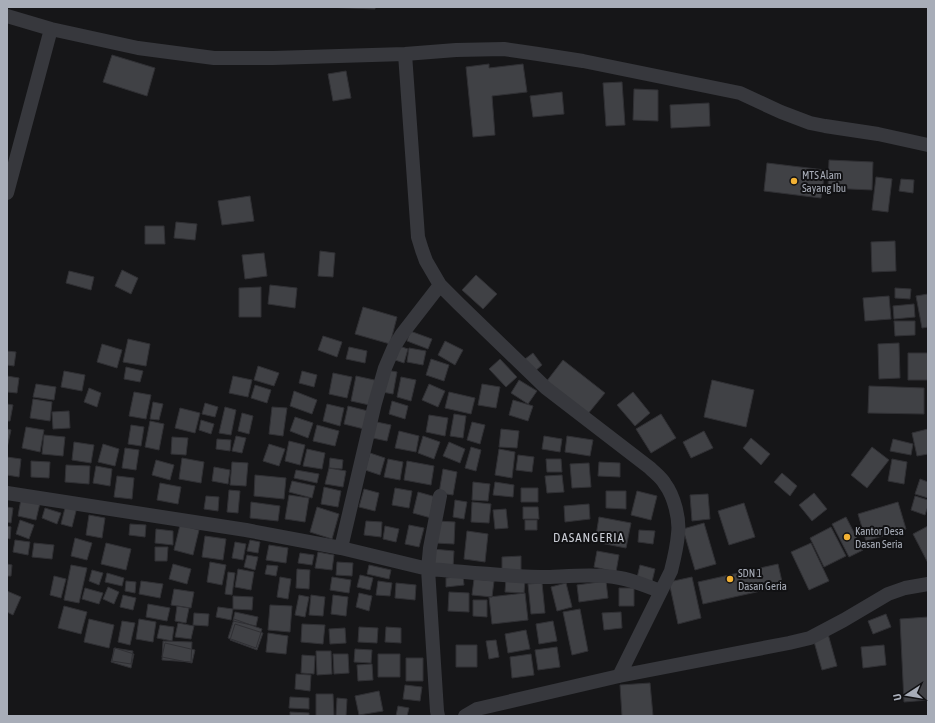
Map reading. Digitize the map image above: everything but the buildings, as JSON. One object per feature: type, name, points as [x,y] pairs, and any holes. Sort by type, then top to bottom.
[{"type":"street","points":[[7,16],[51,29],[138,48],[214,58],[274,58],[406,54],[456,50],[504,49],[583,61],[740,93],[781,112],[810,123],[878,134],[928,145]]},
{"type":"street","points":[[7,193],[51,29]]},
{"type":"street","points":[[406,54],[418,237],[426,261],[440,285],[546,388],[650,468],[665,483],[673,499],[678,519],[679,533],[671,571],[619,676]]},
{"type":"street","points":[[341,548],[375,403],[385,368],[394,347],[402,334],[440,285]]},
{"type":"street","points":[[7,493],[246,530],[341,548],[428,568],[498,575],[616,577],[661,591]]},
{"type":"street","points":[[438,716],[428,568],[430,548],[440,496]]},
{"type":"street","points":[[465,716],[477,709],[619,676],[810,638],[888,594],[905,588],[928,584]]},
{"type":"place","name":"MTS Alam Sayang Ibu","points":[[794,181]]},
{"type":"place","name":"Kantor Desa Dasan Seria","points":[[847,537]]},
{"type":"place","name":"SDN 1 Dasan Geria","points":[[730,579]]},
{"type":"district","name":"DASANGERIA","points":[[589,537]]}]
